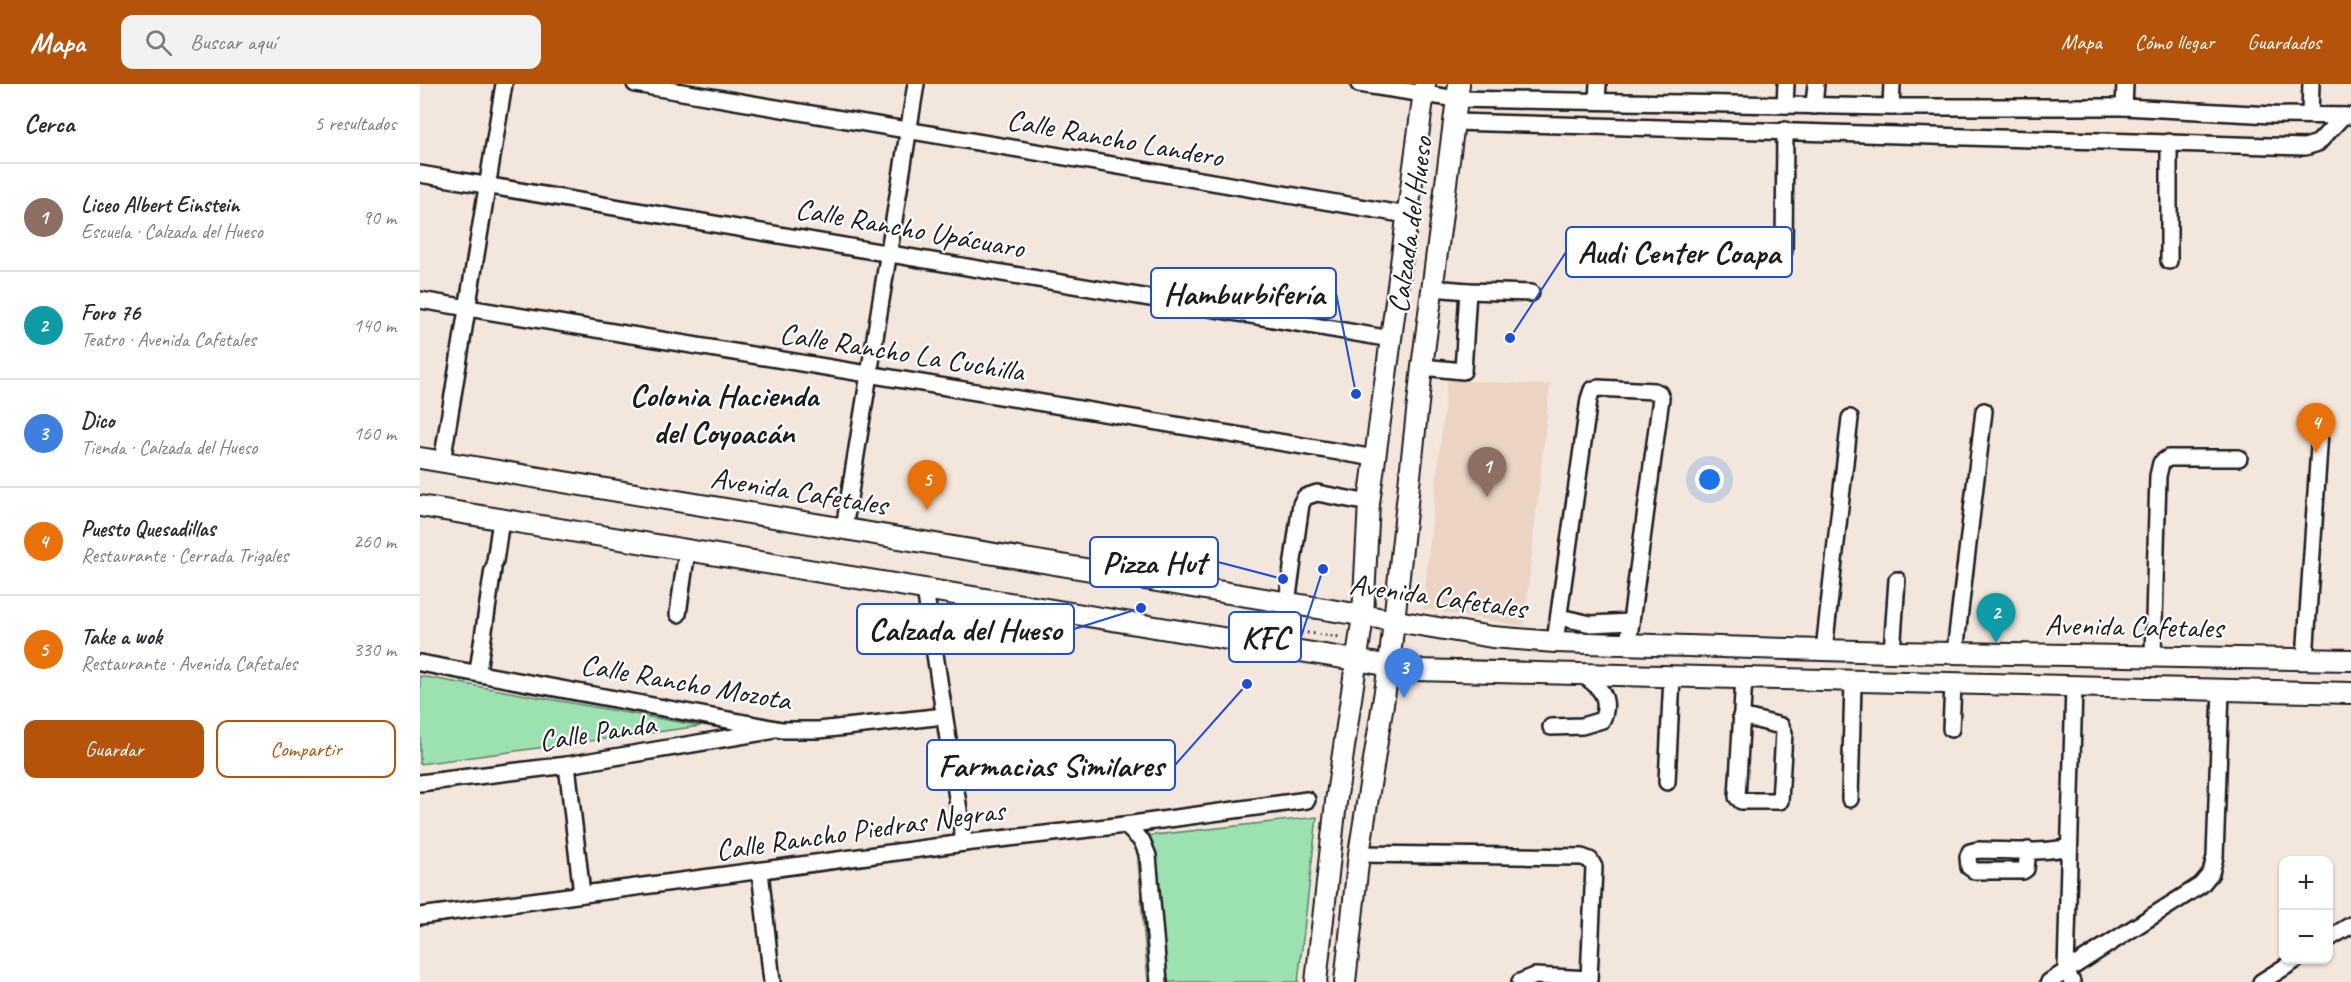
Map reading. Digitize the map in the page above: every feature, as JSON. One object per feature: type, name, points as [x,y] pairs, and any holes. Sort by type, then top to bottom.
[{"type":"main road","name":"Calzada del Hueso","points":[[1316,982],[1336,802],[1363,616],[1369,503],[1424,89]]},
{"type":"main road","name":"Calzada del Hueso","points":[[1345,982],[1359,854],[1389,666],[1422,367],[1458,91]]},
{"type":"main road","name":"Avenida Cafetales","points":[[420,459],[1492,637],[1557,629],[1630,632],[1824,650],[2351,660]]},
{"type":"main road","name":"Avenida Cafetales","points":[[420,507],[1416,670],[2351,693]]},
{"type":"street","points":[[442,462],[504,84]]},
{"type":"street","name":"Calle Rancho Landero","points":[[635,84],[1407,215]]},
{"type":"street","points":[[844,529],[916,84]]},
{"type":"street","points":[[1359,84],[1548,100],[1891,107],[2124,107],[2347,116]]},
{"type":"street","points":[[1597,101],[1598,84]]},
{"type":"street","points":[[1785,105],[1786,84]]},
{"type":"street","points":[[1814,106],[1816,84]]},
{"type":"street","points":[[1891,107],[1892,84]]},
{"type":"street","points":[[2124,107],[2125,84]]},
{"type":"street","points":[[2310,116],[2311,84]]},
{"type":"street","points":[[1546,124],[1548,100]]},
{"type":"street","points":[[1454,122],[2305,147],[2318,143],[2347,116]]},
{"type":"street","points":[[1784,250],[1785,130]]},
{"type":"street","points":[[2169,142],[2169,261]]},
{"type":"street","name":"Calle Rancho Upácuaro","points":[[420,174],[1391,339]]},
{"type":"street","points":[[1432,288],[1531,293]]},
{"type":"street","points":[[1422,367],[1463,371],[1468,291]]},
{"type":"street","name":"Calle Rancho La Cuchilla","points":[[420,300],[1375,458]]},
{"type":"street","points":[[1557,629],[1592,390],[1598,388],[1654,391],[1659,393],[1661,398],[1630,632]]},
{"type":"street","points":[[1955,652],[1984,411]]},
{"type":"street","points":[[1824,650],[1850,418]]},
{"type":"street","points":[[2305,659],[2319,432]]},
{"type":"street","points":[[2153,656],[2158,476],[2161,463],[2169,458],[2238,458]]},
{"type":"street","points":[[1287,603],[1301,504],[1305,497],[1317,493],[1369,503]]},
{"type":"street","points":[[478,671],[501,520]]},
{"type":"street","points":[[678,614],[687,550]]},
{"type":"street","points":[[1892,652],[1897,580]]},
{"type":"street","points":[[925,589],[964,843]]},
{"type":"street","name":"Calle Rancho Mozota","points":[[420,663],[478,671],[782,730],[819,730],[944,716]]},
{"type":"street","points":[[1551,727],[1582,726],[1602,720],[1607,704],[1603,693],[1595,683],[1581,674]]},
{"type":"street","points":[[1667,782],[1672,676]]},
{"type":"street","points":[[1741,716],[1781,726],[1784,733],[1780,801],[1741,801],[1737,797],[1741,716],[1744,677]]},
{"type":"street","points":[[1850,799],[1853,682]]},
{"type":"street","points":[[1952,729],[1953,684]]},
{"type":"street","points":[[2069,977],[2069,847],[2074,687]]},
{"type":"street","points":[[2049,982],[2069,977],[2201,885],[2211,873],[2215,857],[2221,691]]},
{"type":"street","name":"Calle Panda","points":[[420,783],[567,765],[782,730]]},
{"type":"street","points":[[567,765],[582,894]]},
{"type":"street","name":"Calle Rancho Piedras Negras","points":[[420,916],[964,843],[1125,825],[1307,800]]},
{"type":"street","points":[[1125,825],[1142,841],[1148,856],[1160,982]]},
{"type":"street","points":[[2028,850],[2057,850],[2069,847]]},
{"type":"street","points":[[1359,854],[1582,856],[1590,860],[1594,867],[1588,980],[1535,976],[1520,982]]},
{"type":"street","points":[[760,871],[772,982]]},
{"type":"street","points":[[2333,936],[2351,925]]},
{"type":"street","points":[[2261,982],[2290,964]]},
{"type":"shaded area","points":[[1447,380],[1550,385],[1524,626],[1423,609]]},
{"type":"green space","points":[[420,676],[701,726],[420,764]]},
{"type":"green space","points":[[1317,817],[1298,982],[1148,982],[1136,837]]},
{"type":"place","name":"Audi Center Coapa","points":[[1510,338]]},
{"type":"place","name":"Hamburbifería","points":[[1356,394]]},
{"type":"place","name":"Puesto Quesadillas","points":[[2316,453]]},
{"type":"place","name":"Liceo Albert Einstein","points":[[1487,497]]},
{"type":"place","name":"Take a wok","points":[[927,510]]},
{"type":"place","name":"KFC","points":[[1323,569]]},
{"type":"place","name":"Pizza Hut","points":[[1283,579]]},
{"type":"place","name":"Calzada del Hueso","points":[[1141,608]]},
{"type":"place","name":"Foro 76","points":[[1996,643]]},
{"type":"place","name":"Farmacias Similares","points":[[1247,684]]},
{"type":"place","name":"Dico","points":[[1404,698]]},
{"type":"district","name":"Colonia Hacienda del Coyoacán","points":[[724,414]]}]
